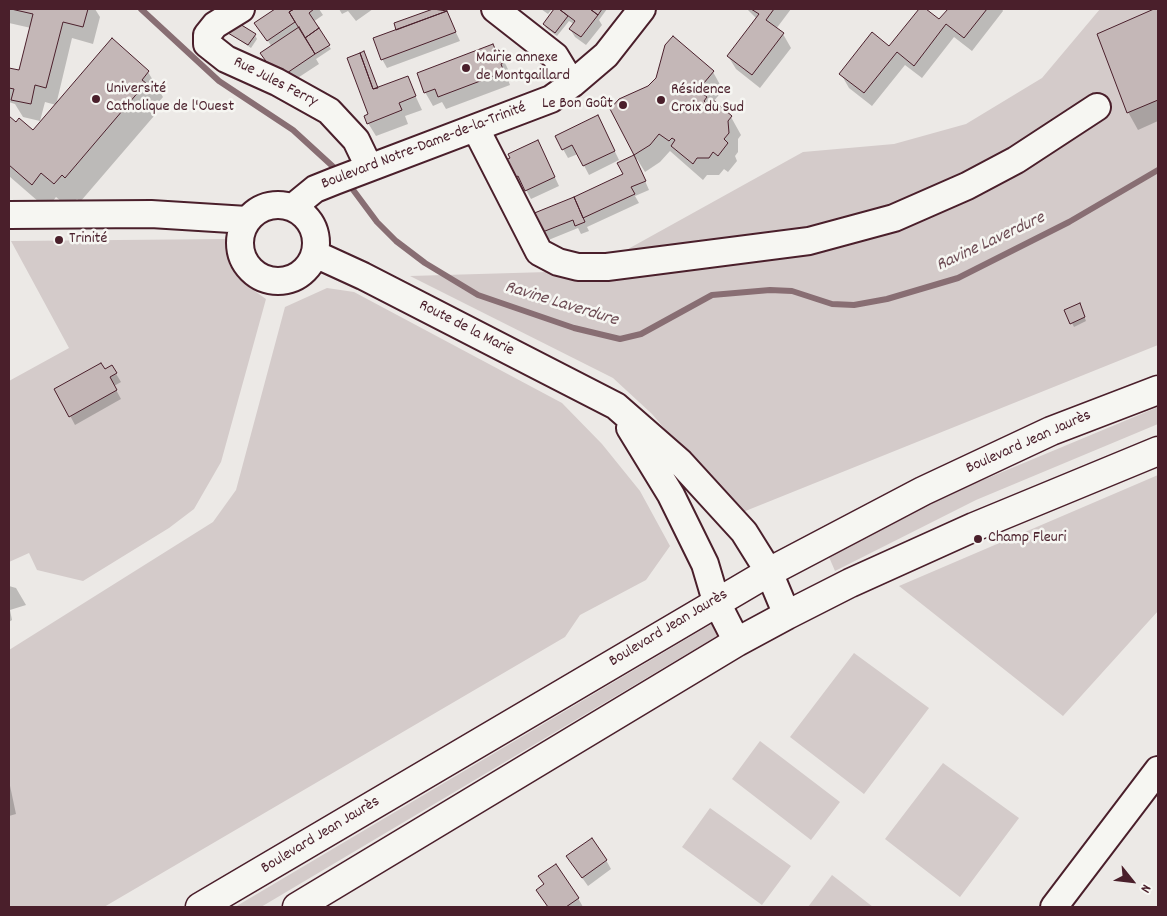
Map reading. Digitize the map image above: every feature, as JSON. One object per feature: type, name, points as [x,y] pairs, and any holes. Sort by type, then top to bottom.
[{"type":"main road","name":"Boulevard Jean Jaurès","points":[[200,907],[716,601],[769,572],[923,491],[1051,431],[1158,390]]},
{"type":"main road","points":[[298,907],[737,642],[787,615],[850,583],[965,531],[1158,451]]},
{"type":"street","name":"Rue Jules Ferry","points":[[241,9],[214,25],[208,36],[207,44],[226,58],[277,82],[329,111],[356,140],[353,174]]},
{"type":"street","points":[[495,9],[555,56],[572,84]]},
{"type":"street","name":"Boulevard Notre-Dame-de-la-Trinité","points":[[293,207],[315,189],[551,99],[606,55],[642,9]]},
{"type":"street","points":[[476,129],[539,252],[558,262],[578,267],[607,267],[809,241],[894,218],[967,186],[1016,160],[1097,108]]},
{"type":"street","points":[[280,204],[293,207],[303,213],[310,221],[315,232],[315,254],[309,266],[299,275],[287,280],[274,281],[263,278],[246,264],[241,253],[240,242],[247,220],[256,211],[268,206],[280,204]]},
{"type":"street","points":[[9,215],[151,214],[247,220]]},
{"type":"street","name":"Route de la Marie","points":[[315,254],[363,276],[616,406],[680,462],[744,532],[769,572],[787,615]]},
{"type":"street","points":[[616,406],[670,495],[705,564],[716,601],[737,642]]},
{"type":"street","points":[[1054,907],[1158,770]]},
{"type":"shaded area","points":[[1100,9],[1158,9],[1158,345],[738,514],[652,414],[613,378],[410,276],[548,272],[619,254],[803,152],[894,144],[966,124],[1042,78]]},
{"type":"shaded area","points":[[228,239],[230,254],[240,273],[249,287],[266,299],[221,462],[194,509],[169,528],[83,581],[37,570],[29,553],[9,562],[9,381],[69,348],[11,241]]},
{"type":"shaded area","points":[[327,288],[354,292],[562,403],[602,444],[640,491],[670,546],[646,580],[580,615],[565,637],[104,907],[9,907],[9,650],[213,522],[236,490],[285,307]]},
{"type":"shaded area","points":[[1158,407],[1158,424],[976,500],[835,571],[826,550],[971,485]]},
{"type":"shaded area","points":[[1158,475],[1158,611],[1063,716],[899,586]]},
{"type":"shaded area","points":[[715,622],[722,633],[261,907],[235,907]]},
{"type":"shaded area","points":[[854,653],[929,708],[864,794],[790,737]]},
{"type":"shaded area","points":[[760,741],[840,802],[811,840],[732,779]]},
{"type":"shaded area","points":[[943,763],[1019,818],[960,897],[885,839]]},
{"type":"shaded area","points":[[710,808],[791,866],[762,905],[682,847]]},
{"type":"shaded area","points":[[832,875],[873,907],[808,907]]},
{"type":"building","points":[[11,9],[88,9],[83,27],[63,22],[46,88],[35,85],[31,104],[11,100],[14,89],[9,88],[9,68],[19,70],[33,14]]},
{"type":"building","points":[[275,9],[294,9],[289,12],[295,22],[267,41],[254,23]]},
{"type":"building","points":[[294,9],[314,9],[309,13],[319,28],[305,38],[289,12]]},
{"type":"building","points":[[433,9],[447,11],[396,30],[394,23]]},
{"type":"building","points":[[554,9],[559,9],[568,16],[555,33],[543,24]]},
{"type":"building","points":[[559,9],[590,9],[598,15],[581,37],[569,29],[575,21]]},
{"type":"building","points":[[590,9],[602,9],[598,15]]},
{"type":"building","points":[[751,9],[774,9],[766,20],[784,33],[752,75],[727,56],[759,14]]},
{"type":"building","points":[[919,9],[926,9],[939,19],[948,9],[987,9],[964,38],[946,24],[914,66],[897,52],[864,93],[839,74],[872,32],[889,46]]},
{"type":"building","points":[[1154,9],[1158,9],[1158,100],[1127,113],[1097,34]]},
{"type":"building","points":[[447,11],[456,32],[381,60],[373,38]]},
{"type":"building","points":[[235,21],[256,34],[248,45],[223,30]]},
{"type":"building","points":[[299,27],[315,54],[287,73],[268,64],[260,53]]},
{"type":"building","points":[[319,28],[330,45],[315,54],[305,38]]},
{"type":"building","name":"Résidence Croix du Sud","points":[[673,36],[714,71],[698,90],[707,97],[704,101],[707,104],[712,99],[732,116],[728,121],[729,133],[724,139],[728,143],[718,156],[713,152],[709,158],[697,158],[693,164],[671,146],[675,140],[672,138],[669,141],[659,134],[650,145],[634,155],[610,109],[619,99],[648,86],[656,78],[665,45]]},
{"type":"building","name":"Université Catholique de l'Ouest","points":[[112,38],[149,71],[142,80],[146,83],[65,178],[62,175],[54,184],[41,173],[32,185],[9,165],[9,116],[16,122],[19,118],[33,130]]},
{"type":"building","name":"Mairie annexe de Montgaillard","points":[[493,44],[496,51],[499,50],[505,62],[501,64],[504,72],[438,97],[435,89],[424,93],[417,73]]},
{"type":"building","points":[[364,51],[378,88],[373,89],[360,53]]},
{"type":"building","points":[[360,53],[373,89],[408,76],[416,96],[399,103],[402,110],[367,124],[364,116],[368,114],[347,58]]},
{"type":"building","points":[[598,115],[615,151],[583,166],[572,145],[562,150],[555,136]]},
{"type":"building","points":[[538,140],[555,177],[525,191],[518,176],[508,181],[500,163],[510,158],[508,154]]},
{"type":"building","points":[[634,155],[646,181],[631,187],[635,194],[583,218],[574,197],[623,174],[617,163]]},
{"type":"building","points":[[574,197],[585,222],[575,226],[573,220],[540,233],[532,214]]},
{"type":"building","points":[[1080,303],[1085,317],[1070,324],[1064,310]]},
{"type":"building","points":[[101,363],[105,369],[112,365],[117,373],[110,377],[117,390],[69,417],[54,389]]},
{"type":"building","points":[[592,838],[607,860],[582,878],[566,856]]},
{"type":"building","points":[[556,864],[579,898],[566,907],[548,907],[536,890],[544,884],[538,876]]},
{"type":"waterway","name":"Ravine Laverdure","points":[[141,9],[219,81],[293,130],[340,173]]},
{"type":"waterway","name":"Ravine Laverdure","points":[[348,183],[377,222],[396,241],[425,263],[478,295],[574,328],[620,339],[641,334],[712,295],[770,290],[792,291],[832,304],[854,305],[887,299],[958,278],[1069,222],[1158,170]]},
{"type":"place","name":"Mairie annexe de Montgaillard","points":[[466,68]]},
{"type":"place","name":"Université Catholique de l'Ouest","points":[[96,99]]},
{"type":"place","name":"Résidence Croix du Sud","points":[[661,100]]},
{"type":"place","name":"Le Bon Goût","points":[[623,105]]},
{"type":"place","name":"Trinité","points":[[59,240]]},
{"type":"place","name":"Champ Fleuri","points":[[978,539]]}]
